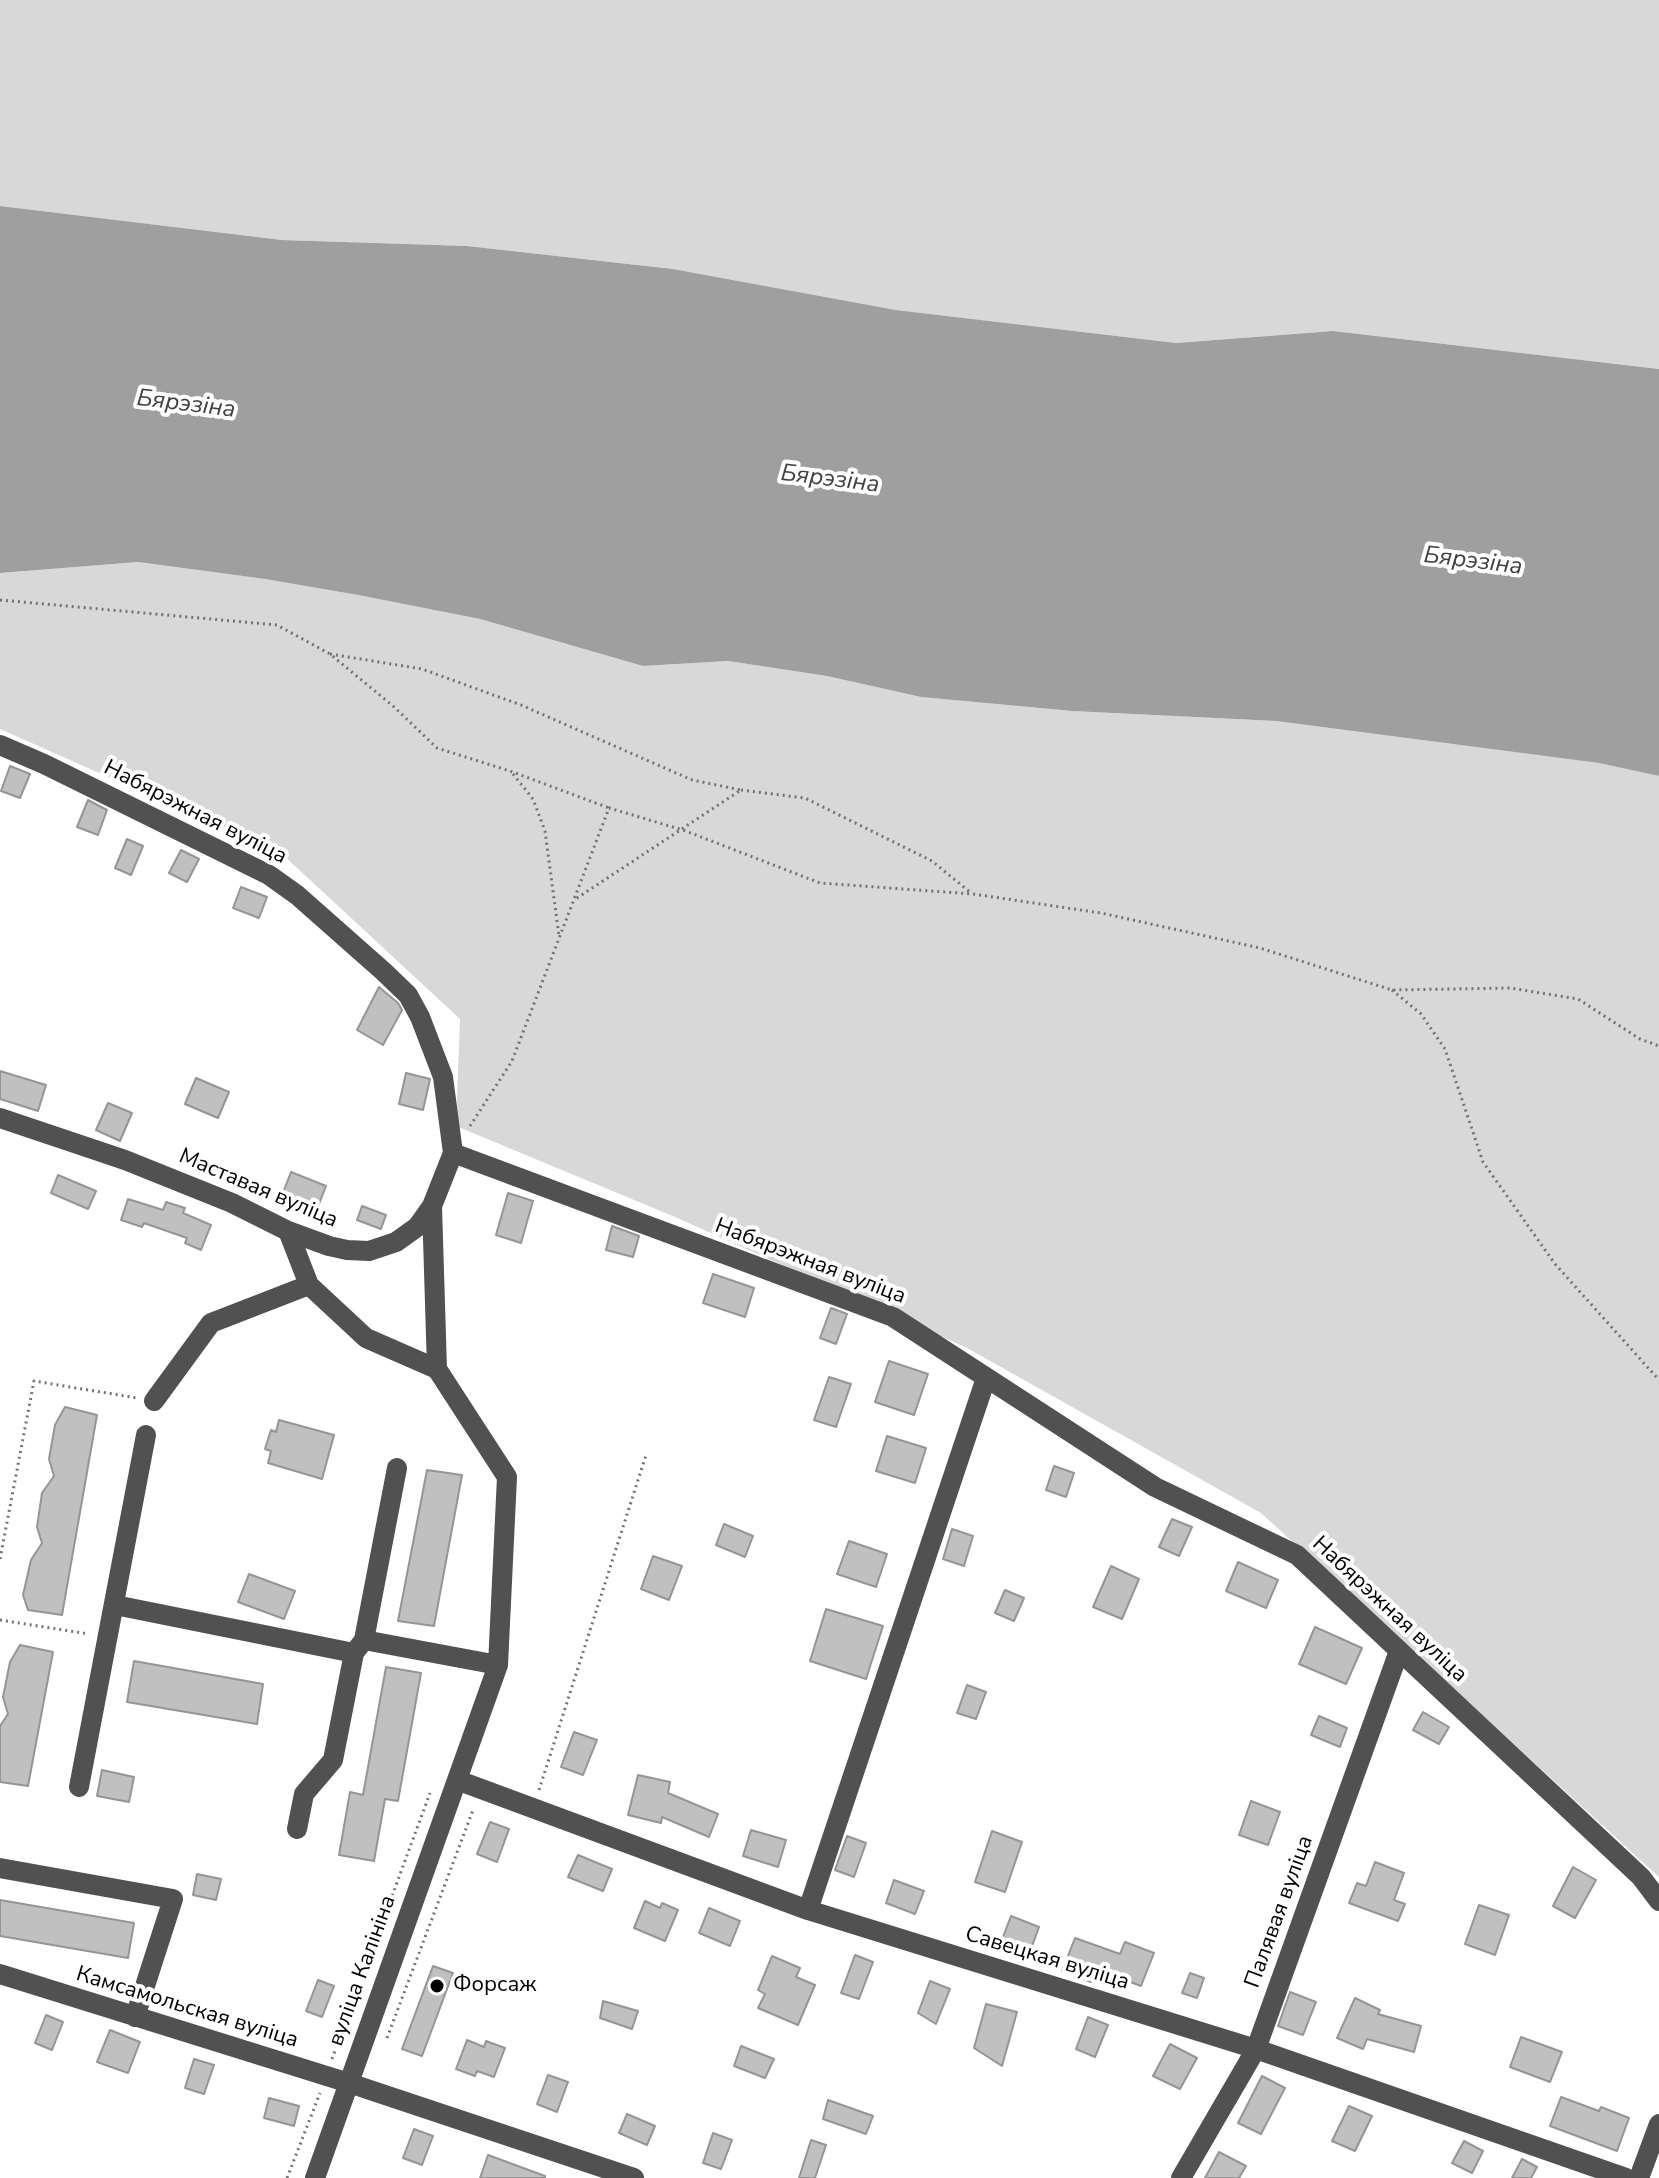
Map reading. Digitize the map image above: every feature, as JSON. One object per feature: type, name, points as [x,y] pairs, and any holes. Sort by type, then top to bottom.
[{"type":"street","name":"Набярэжная вуліца","points":[[0,745],[269,875],[297,895],[383,971],[408,995],[420,1017],[443,1077],[453,1153],[893,1317],[1155,1487],[1297,1555],[1641,1877],[1659,1901]]},
{"type":"street","name":"Маставая вуліца","points":[[0,1118],[125,1160],[232,1203],[288,1231],[347,1250],[369,1251],[396,1242],[417,1227],[432,1206],[453,1153]]},
{"type":"street","points":[[288,1231],[309,1285],[366,1338],[437,1369],[432,1206]]},
{"type":"street","points":[[396,1242],[416,1246],[433,1260]]},
{"type":"street","points":[[154,1401],[211,1323],[309,1285]]},
{"type":"street","name":"вуліца Калініна","points":[[315,2178],[498,1665],[507,1477],[437,1369]]},
{"type":"street","points":[[808,1910],[986,1378]]},
{"type":"street","points":[[79,1787],[146,1435]]},
{"type":"street","points":[[297,1829],[304,1794],[333,1760],[397,1468]]},
{"type":"street","points":[[115,1605],[359,1647],[498,1665]]},
{"type":"street","name":"Палявая вуліца","points":[[1181,2178],[1256,2049],[1399,1651]]},
{"type":"street","name":"Савецкая вуліца","points":[[457,1780],[808,1910],[1256,2049],[1626,2178]]},
{"type":"street","points":[[0,1868],[173,1899],[135,2017]]},
{"type":"street","name":"Камсамольская вуліца","points":[[0,1974],[349,2083],[634,2178]]},
{"type":"street","points":[[1639,2178],[1659,2124]]},
{"type":"path","points":[[0,600],[277,625],[330,654],[393,706],[437,748],[609,808],[683,830],[820,883],[973,894],[1101,913],[1260,948],[1392,990],[1510,988],[1578,999],[1640,1039],[1659,1046]]},
{"type":"path","points":[[330,654],[422,669],[521,705],[692,780],[805,798],[932,861],[973,894]]},
{"type":"path","points":[[510,771],[533,799],[545,831],[559,938]]},
{"type":"path","points":[[574,900],[741,790]]},
{"type":"path","points":[[470,1126],[512,1061],[609,808]]},
{"type":"path","points":[[1392,990],[1421,1014],[1445,1049],[1483,1162],[1555,1264],[1659,1380]]},
{"type":"path","points":[[0,1559],[34,1381],[154,1401]]},
{"type":"path","points":[[533,1809],[646,1455]]},
{"type":"path","points":[[0,1620],[109,1637]]},
{"type":"path","points":[[287,2178],[430,1793]]},
{"type":"path","points":[[385,2046],[473,1810]]},
{"type":"shaded area","points":[[0,0],[1659,0],[1659,369],[1333,331],[1176,343],[896,310],[673,269],[467,246],[282,240],[0,206]]},
{"type":"shaded area","points":[[138,562],[265,579],[480,619],[643,666],[728,661],[827,676],[921,697],[1072,711],[1276,721],[1600,763],[1659,776],[1659,1877],[1261,1513],[967,1348],[675,1217],[456,1126],[460,1019],[282,854],[0,729],[0,573]]},
{"type":"water","name":"Бярэзіна","points":[[0,206],[282,240],[467,246],[673,269],[896,310],[1176,343],[1333,331],[1659,369],[1659,776],[1599,763],[1276,721],[1072,711],[921,697],[827,676],[728,661],[643,666],[480,619],[265,579],[138,562],[0,573]]},
{"type":"building","points":[[10,766],[30,774],[20,798],[1,791]]},
{"type":"building","points":[[88,800],[107,810],[98,835],[77,827]]},
{"type":"building","points":[[127,839],[143,846],[131,875],[115,868]]},
{"type":"building","points":[[181,850],[199,859],[187,882],[169,873]]},
{"type":"building","points":[[241,887],[267,897],[259,918],[233,908]]},
{"type":"building","points":[[379,987],[402,1010],[383,1045],[357,1030]]},
{"type":"building","points":[[0,1071],[46,1085],[38,1111],[0,1099]]},
{"type":"building","points":[[406,1073],[430,1079],[423,1110],[399,1104]]},
{"type":"building","points":[[196,1078],[229,1092],[218,1118],[185,1104]]},
{"type":"building","points":[[108,1103],[132,1113],[120,1141],[96,1130]]},
{"type":"building","points":[[291,1172],[326,1186],[317,1209],[282,1195]]},
{"type":"building","points":[[58,1175],[96,1191],[88,1209],[51,1193]]},
{"type":"building","points":[[508,1193],[533,1201],[521,1243],[496,1235]]},
{"type":"building","points":[[128,1199],[163,1210],[166,1202],[185,1208],[183,1213],[211,1225],[201,1250],[185,1243],[187,1238],[144,1223],[142,1227],[121,1220]]},
{"type":"building","points":[[362,1206],[386,1215],[381,1229],[357,1220]]},
{"type":"building","points":[[612,1226],[639,1236],[633,1257],[606,1250]]},
{"type":"building","points":[[713,1274],[754,1288],[745,1317],[703,1303]]},
{"type":"building","points":[[831,1308],[847,1314],[836,1344],[820,1338]]},
{"type":"building","points":[[889,1361],[928,1374],[914,1415],[875,1402]]},
{"type":"building","points":[[829,1377],[851,1384],[836,1427],[814,1420]]},
{"type":"building","points":[[65,1407],[97,1415],[62,1615],[28,1610],[23,1595],[31,1560],[42,1543],[37,1527],[42,1493],[54,1476],[49,1459],[55,1425]]},
{"type":"building","points":[[279,1420],[334,1435],[322,1479],[268,1463],[271,1451],[265,1449],[271,1430],[276,1432]]},
{"type":"building","points":[[887,1436],[926,1448],[915,1483],[876,1471]]},
{"type":"building","points":[[1054,1466],[1074,1473],[1066,1497],[1046,1490]]},
{"type":"building","points":[[427,1470],[462,1475],[434,1626],[398,1621]]},
{"type":"building","points":[[1172,1519],[1192,1527],[1179,1556],[1159,1547]]},
{"type":"building","points":[[724,1524],[753,1536],[745,1557],[716,1545]]},
{"type":"building","points":[[952,1529],[973,1536],[964,1566],[943,1559]]},
{"type":"building","points":[[849,1541],[887,1554],[876,1587],[837,1574]]},
{"type":"building","points":[[653,1556],[682,1566],[669,1600],[641,1589]]},
{"type":"building","points":[[1238,1562],[1278,1580],[1266,1608],[1226,1591]]},
{"type":"building","points":[[1111,1566],[1139,1579],[1122,1619],[1093,1607]]},
{"type":"building","points":[[249,1574],[295,1591],[284,1619],[238,1602]]},
{"type":"building","points":[[1005,1590],[1024,1598],[1014,1621],[995,1613]]},
{"type":"building","points":[[826,1609],[883,1626],[866,1679],[810,1661]]},
{"type":"building","points":[[1315,1627],[1362,1648],[1346,1684],[1299,1664]]},
{"type":"building","points":[[20,1645],[53,1652],[28,1786],[0,1782],[0,1726],[8,1714],[3,1697],[10,1662]]},
{"type":"building","points":[[134,1661],[263,1684],[257,1724],[127,1702]]},
{"type":"building","points":[[386,1667],[421,1673],[398,1801],[385,1799],[374,1861],[339,1855],[350,1792],[363,1795]]},
{"type":"building","points":[[967,1685],[986,1692],[976,1719],[957,1713]]},
{"type":"building","points":[[1423,1712],[1449,1727],[1439,1744],[1413,1730]]},
{"type":"building","points":[[1319,1716],[1347,1728],[1340,1747],[1311,1735]]},
{"type":"building","points":[[574,1732],[597,1740],[583,1775],[561,1767]]},
{"type":"building","points":[[102,1770],[134,1777],[129,1802],[97,1796]]},
{"type":"building","points":[[638,1775],[670,1782],[668,1793],[718,1814],[709,1837],[662,1817],[661,1823],[628,1815]]},
{"type":"building","points":[[1251,1801],[1280,1812],[1268,1845],[1239,1835]]},
{"type":"building","points":[[490,1822],[509,1829],[497,1862],[477,1854]]},
{"type":"building","points":[[751,1830],[786,1840],[778,1867],[743,1856]]},
{"type":"building","points":[[992,1831],[1022,1842],[1005,1892],[975,1882]]},
{"type":"building","points":[[847,1836],[866,1843],[854,1877],[835,1870]]},
{"type":"building","points":[[578,1855],[612,1869],[603,1891],[568,1877]]},
{"type":"building","points":[[1375,1862],[1404,1873],[1394,1900],[1405,1904],[1398,1921],[1349,1903],[1357,1883],[1366,1886]]},
{"type":"building","points":[[1573,1867],[1596,1880],[1575,1918],[1553,1906]]},
{"type":"building","points":[[197,1874],[221,1879],[216,1900],[193,1895]]},
{"type":"building","points":[[894,1880],[924,1891],[915,1914],[886,1903]]},
{"type":"building","points":[[0,1900],[134,1923],[128,1958],[0,1936]]},
{"type":"building","points":[[645,1901],[660,1908],[662,1903],[678,1910],[665,1941],[634,1928]]},
{"type":"building","points":[[1479,1905],[1509,1915],[1495,1955],[1465,1944]]},
{"type":"building","points":[[709,1908],[740,1921],[730,1946],[699,1933]]},
{"type":"building","points":[[1011,1916],[1039,1927],[1027,1960],[998,1950]]},
{"type":"building","points":[[1075,1938],[1120,1954],[1125,1942],[1154,1953],[1141,1986],[1096,1969],[1091,1982],[1062,1971]]},
{"type":"building","points":[[855,1955],[873,1962],[859,1999],[841,1993]]},
{"type":"building","points":[[772,1956],[800,1968],[796,1977],[815,1985],[798,2025],[758,2008],[765,1994],[758,1990]]},
{"type":"building","points":[[433,1966],[453,1973],[422,2056],[402,2049]]},
{"type":"building","points":[[1190,1973],[1204,1978],[1197,1998],[1182,1993]]},
{"type":"building","points":[[318,1980],[334,1986],[322,2017],[306,2011]]},
{"type":"building","points":[[930,1981],[950,1989],[936,2024],[918,2013]]},
{"type":"building","points":[[1290,1992],[1316,2002],[1303,2035],[1278,2026]]},
{"type":"building","points":[[1355,1998],[1380,2010],[1378,2014],[1421,2026],[1414,2052],[1367,2039],[1363,2049],[1337,2038]]},
{"type":"building","points":[[603,2001],[638,2011],[632,2029],[600,2018]]},
{"type":"building","points":[[986,2004],[1017,2012],[1002,2066],[974,2048]]},
{"type":"building","points":[[46,2015],[63,2022],[52,2050],[35,2043]]},
{"type":"building","points":[[1088,2017],[1108,2025],[1095,2057],[1076,2049]]},
{"type":"building","points":[[110,2030],[140,2042],[128,2073],[97,2062]]},
{"type":"building","points":[[1521,2037],[1562,2052],[1550,2082],[1510,2067]]},
{"type":"building","points":[[467,2040],[484,2047],[486,2041],[505,2048],[494,2077],[477,2071],[475,2076],[456,2069]]},
{"type":"building","points":[[1170,2044],[1197,2058],[1180,2089],[1153,2076]]},
{"type":"building","points":[[741,2046],[774,2059],[765,2078],[734,2066]]},
{"type":"building","points":[[194,2059],[214,2065],[204,2094],[185,2088]]},
{"type":"building","points":[[548,2075],[568,2082],[557,2112],[537,2104]]},
{"type":"building","points":[[1262,2076],[1285,2088],[1261,2134],[1238,2123]]},
{"type":"building","points":[[1561,2097],[1629,2118],[1617,2151],[1550,2126]]},
{"type":"building","points":[[269,2098],[299,2106],[294,2126],[264,2118]]},
{"type":"building","points":[[828,2100],[873,2116],[866,2134],[823,2119]]},
{"type":"building","points":[[1349,2106],[1372,2116],[1355,2151],[1332,2141]]},
{"type":"building","points":[[627,2114],[655,2126],[647,2145],[619,2133]]},
{"type":"building","points":[[414,2129],[433,2136],[422,2165],[403,2158]]},
{"type":"building","points":[[713,2133],[732,2140],[721,2169],[703,2163]]},
{"type":"building","points":[[811,2140],[826,2145],[815,2178],[799,2178]]},
{"type":"building","points":[[1464,2141],[1483,2151],[1472,2173],[1452,2163]]},
{"type":"building","points":[[1219,2152],[1246,2166],[1239,2178],[1205,2178]]},
{"type":"building","points":[[488,2155],[545,2176],[545,2178],[480,2178]]},
{"type":"building","points":[[1522,2159],[1537,2167],[1531,2178],[1512,2178]]},
{"type":"place","name":"Форсаж","points":[[437,1986]]}]
